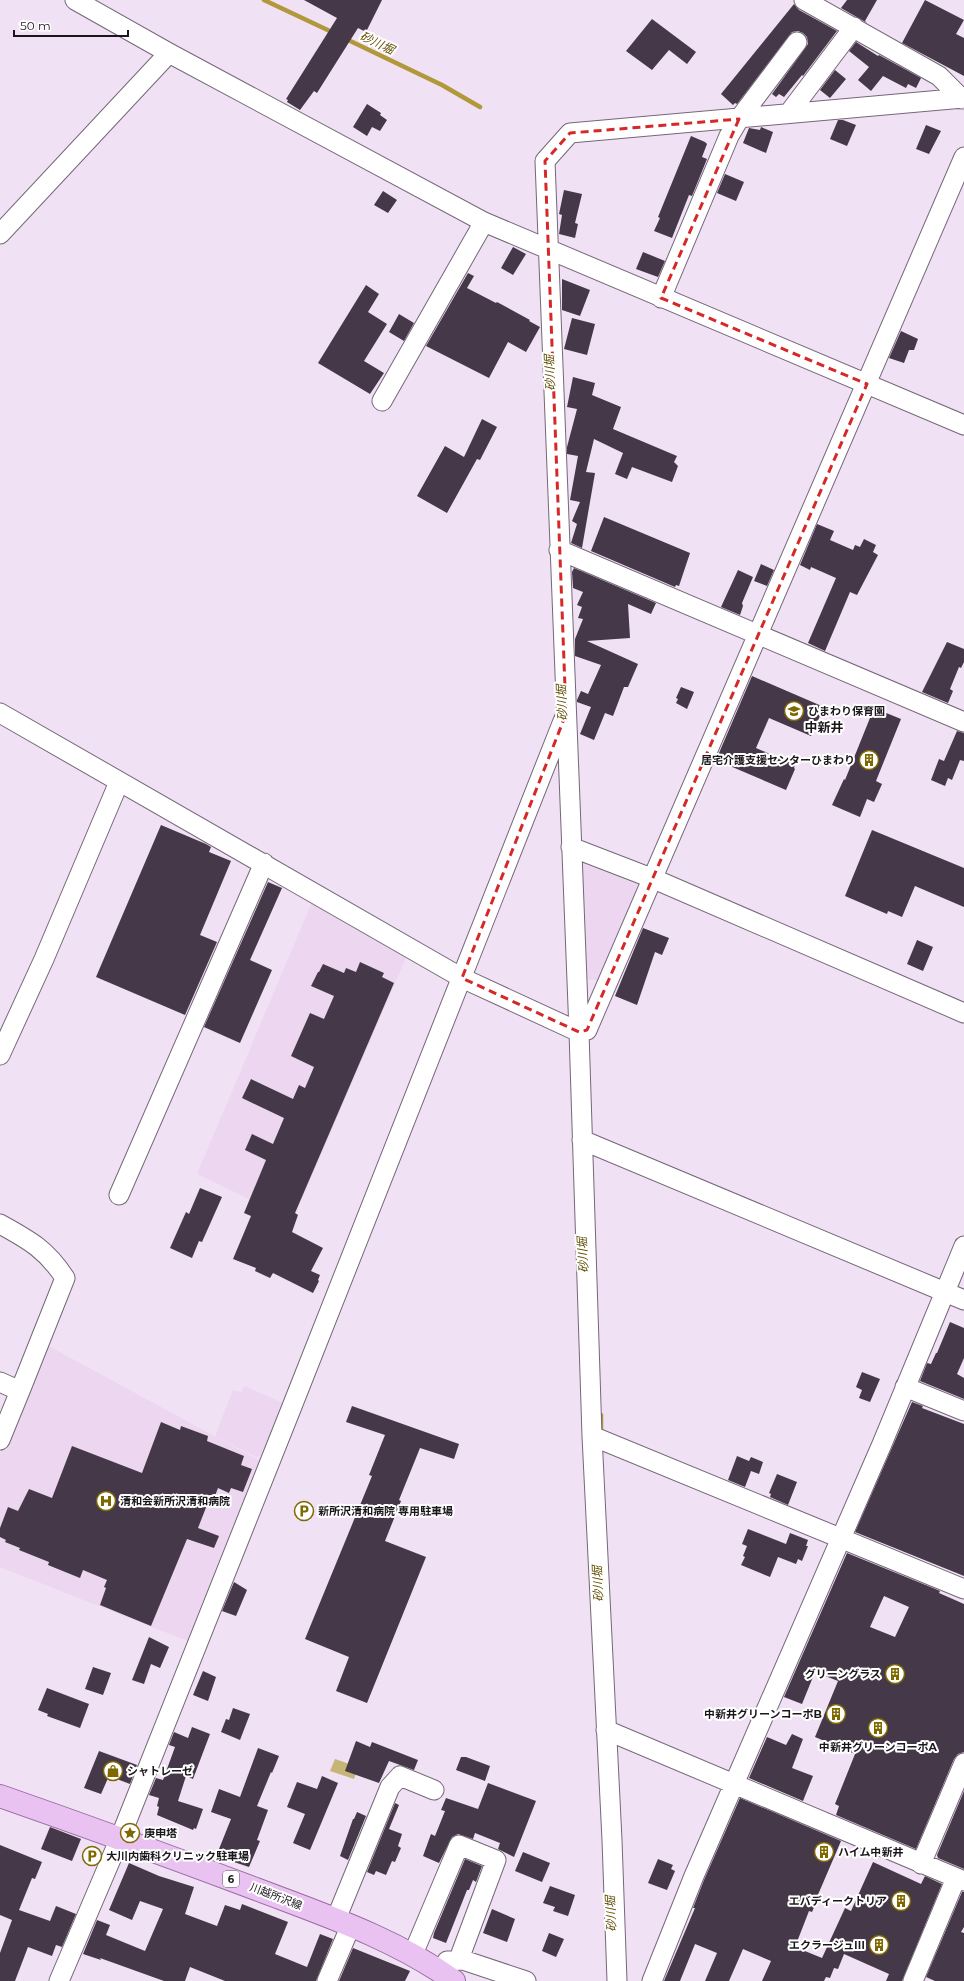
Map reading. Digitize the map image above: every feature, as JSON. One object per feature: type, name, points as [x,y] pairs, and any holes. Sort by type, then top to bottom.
[{"type":"main road","name":"川越所沢線","points":[[0,1796],[120,1838],[343,1922],[413,1954],[454,1981]]},
{"type":"street","points":[[75,0],[169,53],[484,222],[548,251],[964,425]]},
{"type":"street","points":[[804,0],[939,76],[963,99]]},
{"type":"street","points":[[788,113],[854,27]]},
{"type":"street","points":[[661,298],[729,136],[739,119],[797,42]]},
{"type":"street","points":[[0,234],[169,53]]},
{"type":"street","points":[[617,1981],[612,1840],[592,1436],[579,1032],[545,162],[570,133],[963,99]]},
{"type":"street","points":[[0,714],[462,978],[579,1032],[587,1030],[654,879],[964,157]]},
{"type":"street","points":[[382,401],[484,222]]},
{"type":"street","points":[[559,550],[964,722]]},
{"type":"street","points":[[59,1981],[120,1838],[566,714]]},
{"type":"street","points":[[0,1055],[44,959],[119,782]]},
{"type":"street","points":[[571,847],[654,879],[964,1013]]},
{"type":"street","points":[[119,1195],[264,864]]},
{"type":"street","points":[[582,1140],[964,1300]]},
{"type":"street","points":[[0,1224],[34,1243],[49,1255],[65,1278],[0,1440]]},
{"type":"street","points":[[652,1981],[694,1876],[841,1538],[964,1246]]},
{"type":"street","points":[[0,1382],[20,1391]]},
{"type":"street","points":[[904,1386],[964,1411]]},
{"type":"street","points":[[592,1436],[964,1589]]},
{"type":"street","points":[[606,1730],[960,1879],[913,1981]]},
{"type":"street","points":[[922,1864],[964,1763]]},
{"type":"street","points":[[327,1981],[343,1922],[390,1787],[400,1776],[434,1790]]},
{"type":"street","points":[[413,1954],[459,1845],[496,1860],[458,1959]]},
{"type":"street","points":[[434,1967],[451,1960],[458,1959],[526,1981]]},
{"type":"highlighted area","points":[[739,119],[661,298],[867,384],[587,1030],[579,1032],[462,978],[566,714],[545,161],[570,133]]},
{"type":"shaded area","points":[[581,856],[645,884],[604,981],[585,979]]},
{"type":"shaded area","points":[[313,900],[408,953],[293,1220],[197,1174]]},
{"type":"shaded area","points":[[45,1344],[262,1462],[190,1642],[0,1567],[0,1453]]},
{"type":"shaded area","points":[[244,1386],[283,1403],[263,1455],[256,1457],[215,1436],[233,1390],[241,1392]]},
{"type":"shaded area","points":[[335,1759],[358,1767],[354,1779],[330,1771]]},
{"type":"building","points":[[304,0],[382,0],[366,32],[358,28],[317,93],[314,91],[300,110],[287,102],[288,100],[286,99],[337,18]]},
{"type":"building","points":[[847,0],[877,0],[865,21],[867,23],[841,8]]},
{"type":"building","points":[[925,0],[964,20],[956,34],[964,38],[964,76],[902,43]]},
{"type":"building","points":[[794,4],[799,10],[837,31],[803,76],[802,75],[784,97],[779,94],[776,97],[772,94],[808,44],[807,37],[803,33],[798,31],[792,32],[737,104],[735,103],[733,105],[721,94]]},
{"type":"building","points":[[652,19],[696,52],[687,64],[669,50],[652,70],[626,51]]},
{"type":"building","points":[[856,42],[878,56],[879,55],[921,78],[916,88],[908,84],[906,88],[883,76],[871,91],[858,80],[869,67],[849,51]]},
{"type":"building","points":[[835,70],[846,79],[830,98],[820,90]]},
{"type":"building","points":[[367,104],[381,113],[380,115],[387,120],[380,131],[372,127],[367,136],[353,127]]},
{"type":"building","points":[[838,120],[843,120],[856,125],[847,146],[830,139]]},
{"type":"building","points":[[926,125],[941,131],[929,154],[916,149]]},
{"type":"building","points":[[761,127],[773,132],[766,153],[743,143],[749,128],[760,130]]},
{"type":"building","points":[[691,136],[707,144],[702,157],[707,159],[692,196],[689,195],[672,238],[654,231],[660,218],[658,217]]},
{"type":"building","points":[[725,174],[744,182],[736,201],[717,193]]},
{"type":"building","points":[[564,190],[582,194],[575,223],[578,224],[575,238],[559,234],[562,215],[559,214]]},
{"type":"building","points":[[383,191],[397,200],[388,213],[374,205]]},
{"type":"building","points":[[513,247],[526,254],[513,275],[501,268]]},
{"type":"building","points":[[643,252],[665,261],[658,277],[636,269]]},
{"type":"building","points":[[468,273],[474,276],[467,288],[496,303],[497,302],[540,327],[526,352],[508,342],[489,378],[426,346]]},
{"type":"building","points":[[562,279],[590,290],[580,316],[562,310]]},
{"type":"building","points":[[366,285],[379,294],[368,312],[387,324],[364,361],[384,373],[370,394],[318,363]]},
{"type":"building","points":[[399,314],[414,323],[404,341],[389,332]]},
{"type":"building","points":[[572,318],[595,324],[587,355],[564,349]]},
{"type":"building","points":[[901,331],[918,339],[914,350],[909,350],[904,363],[889,358]]},
{"type":"building","points":[[573,377],[595,383],[592,395],[621,407],[613,429],[677,456],[674,462],[678,466],[672,482],[632,467],[627,479],[615,474],[623,453],[594,439],[586,472],[595,473],[582,548],[571,543],[577,524],[572,521],[580,502],[570,500],[578,456],[567,454],[567,447],[577,409],[567,407]]},
{"type":"building","points":[[482,419],[497,427],[480,460],[477,459],[447,513],[417,496],[445,446],[464,457]]},
{"type":"building","points":[[604,517],[690,553],[679,586],[676,585],[675,587],[591,551]]},
{"type":"building","points":[[817,524],[834,531],[830,540],[853,550],[855,545],[860,547],[864,539],[876,545],[873,552],[878,555],[857,595],[850,592],[825,651],[808,643],[836,578],[811,567],[810,570],[800,565]]},
{"type":"building","points":[[761,564],[774,570],[767,586],[754,581]]},
{"type":"building","points":[[574,568],[656,603],[651,614],[628,604],[630,638],[587,641],[638,664],[628,687],[624,687],[613,716],[605,713],[594,740],[580,734],[591,707],[577,702],[577,700],[581,691],[588,694],[601,665],[575,656],[575,639],[583,619],[578,618],[582,607],[577,605],[583,592],[573,588],[572,572]]},
{"type":"building","points":[[738,570],[753,577],[742,603],[743,606],[740,615],[721,607]]},
{"type":"building","points":[[947,642],[964,649],[964,662],[961,668],[959,667],[950,689],[953,691],[948,703],[922,692]]},
{"type":"building","points":[[752,676],[824,707],[811,736],[769,718],[756,748],[795,765],[795,769],[786,790],[716,760]]},
{"type":"building","points":[[681,687],[694,692],[687,709],[676,703],[678,699],[676,698]]},
{"type":"building","name":"居宅介護支援センターひまわり","points":[[874,708],[901,719],[876,781],[882,784],[874,802],[867,799],[860,817],[832,805],[844,779],[845,780]]},
{"type":"building","points":[[957,731],[964,733],[964,761],[960,760],[952,780],[948,778],[945,786],[931,780],[939,759],[944,761]]},
{"type":"building","points":[[161,825],[206,844],[211,847],[209,852],[231,861],[200,935],[217,942],[185,1015],[96,977]]},
{"type":"building","points":[[872,830],[964,868],[964,907],[915,886],[902,917],[888,911],[887,914],[845,896]]},
{"type":"building","points":[[268,882],[282,888],[250,960],[272,970],[240,1043],[204,1027]]},
{"type":"building","points":[[643,928],[669,938],[662,955],[655,952],[637,1005],[615,996]]},
{"type":"building","points":[[917,940],[933,947],[923,971],[907,964]]},
{"type":"building","points":[[360,962],[384,973],[382,977],[394,983],[295,1213],[298,1215],[292,1232],[323,1248],[311,1271],[320,1275],[319,1281],[313,1293],[273,1273],[270,1278],[255,1271],[256,1268],[233,1259],[251,1216],[244,1213],[266,1160],[245,1150],[252,1134],[273,1144],[284,1118],[242,1098],[251,1079],[293,1099],[299,1085],[305,1088],[314,1067],[291,1056],[310,1013],[324,1019],[334,996],[311,986],[323,964],[344,973],[346,968],[356,972]]},
{"type":"building","points":[[200,1188],[222,1197],[202,1242],[199,1241],[192,1258],[170,1248],[186,1212],[189,1214]]},
{"type":"building","points":[[950,1322],[964,1328],[964,1358],[957,1374],[964,1378],[964,1399],[920,1381],[927,1363],[931,1364],[937,1353]]},
{"type":"building","points":[[862,1372],[880,1379],[870,1402],[859,1398],[862,1390],[856,1387]]},
{"type":"building","points":[[912,1402],[923,1406],[922,1408],[964,1424],[964,1576],[855,1532]]},
{"type":"building","points":[[352,1406],[459,1444],[454,1459],[420,1448],[399,1500],[401,1501],[385,1541],[426,1557],[367,1703],[336,1691],[349,1657],[305,1639],[372,1476],[369,1475],[385,1435],[346,1422]]},
{"type":"building","points":[[161,1422],[180,1430],[181,1426],[208,1436],[207,1441],[244,1456],[241,1465],[252,1469],[243,1492],[231,1488],[229,1493],[218,1488],[211,1506],[207,1505],[198,1528],[219,1536],[214,1548],[187,1539],[151,1626],[100,1605],[107,1580],[83,1570],[80,1578],[48,1565],[49,1562],[19,1550],[20,1548],[5,1542],[6,1540],[0,1537],[0,1528],[8,1507],[18,1511],[29,1489],[52,1498],[72,1446],[142,1473]]},
{"type":"building","points":[[737,1456],[749,1461],[751,1457],[763,1462],[759,1474],[751,1471],[745,1487],[728,1480]]},
{"type":"building","points":[[777,1474],[797,1482],[788,1505],[770,1497],[771,1494],[769,1493]]},
{"type":"building","points":[[748,1529],[786,1544],[790,1533],[808,1540],[806,1546],[808,1546],[802,1561],[798,1559],[796,1564],[778,1557],[770,1577],[741,1565],[745,1557],[743,1556],[747,1546],[742,1544]]},
{"type":"building","points":[[847,1553],[940,1591],[939,1593],[964,1604],[964,1752],[958,1754],[954,1759],[916,1849],[836,1815],[839,1806],[835,1804],[855,1754],[815,1737],[838,1681],[815,1672],[802,1704],[784,1697]],"holes":[[[884,1596],[909,1607],[895,1637],[870,1627]]]},
{"type":"building","points":[[234,1582],[247,1590],[236,1616],[222,1611]]},
{"type":"building","points":[[149,1637],[169,1647],[160,1668],[151,1664],[144,1684],[132,1680]]},
{"type":"building","points":[[93,1667],[111,1673],[103,1695],[85,1689]]},
{"type":"building","points":[[203,1671],[216,1677],[208,1701],[193,1695]]},
{"type":"building","points":[[47,1688],[89,1704],[80,1728],[47,1716],[48,1714],[38,1710]]},
{"type":"building","points":[[233,1708],[250,1714],[240,1740],[221,1732],[226,1719],[229,1720]]},
{"type":"building","points":[[192,1727],[210,1734],[193,1779],[186,1776],[178,1801],[203,1809],[196,1829],[194,1828],[193,1830],[157,1815],[159,1798],[149,1795],[156,1778],[163,1780],[175,1747],[169,1745],[174,1732],[188,1738]]},
{"type":"building","points":[[792,1734],[803,1739],[792,1768],[813,1776],[803,1801],[749,1778],[767,1737],[786,1745]]},
{"type":"building","points":[[356,1741],[370,1747],[372,1742],[418,1760],[414,1770],[389,1761],[379,1783],[345,1771]]},
{"type":"building","points":[[258,1748],[279,1756],[257,1806],[268,1810],[257,1840],[260,1841],[249,1867],[228,1860],[230,1854],[219,1849],[231,1819],[211,1812],[219,1789],[240,1797]]},
{"type":"building","name":"シャトレーゼ","points":[[99,1751],[137,1765],[130,1784],[109,1776],[101,1794],[84,1788]]},
{"type":"building","points":[[461,1757],[466,1757],[490,1766],[485,1781],[456,1770]]},
{"type":"building","points":[[322,1776],[338,1783],[310,1850],[293,1843],[305,1814],[287,1807],[297,1782],[317,1789]]},
{"type":"building","points":[[488,1783],[536,1801],[514,1857],[498,1849],[500,1843],[475,1833],[473,1839],[458,1834],[452,1837],[439,1863],[423,1856],[431,1834],[435,1836],[445,1811],[441,1810],[446,1798],[478,1809]]},
{"type":"building","points":[[964,1791],[964,1869],[938,1858],[937,1855]]},
{"type":"building","points":[[740,1798],[841,1841],[812,1912],[809,1911],[795,1947],[822,1958],[845,1908],[851,1911],[873,1862],[921,1884],[925,1876],[942,1884],[902,1981],[886,1981],[889,1974],[844,1954],[838,1969],[834,1968],[830,1978],[826,1977],[824,1981],[762,1981],[771,1961],[743,1949],[729,1981],[705,1981],[717,1953],[695,1944],[680,1981],[664,1981],[695,1908],[693,1908],[704,1880]]},
{"type":"building","points":[[395,1803],[399,1805],[389,1829],[402,1834],[398,1846],[401,1848],[395,1862],[392,1861],[386,1875],[376,1871],[374,1875],[367,1872]]},
{"type":"building","points":[[357,1812],[366,1816],[348,1860],[340,1856],[353,1819]]},
{"type":"building","points":[[50,1827],[81,1839],[72,1861],[41,1849]]},
{"type":"building","points":[[0,1845],[42,1862],[35,1879],[32,1878],[19,1910],[50,1921],[56,1906],[76,1914],[62,1947],[56,1945],[52,1956],[28,1947],[15,1981],[0,1981],[0,1953],[12,1920],[0,1915]]},
{"type":"building","points":[[523,1852],[550,1863],[542,1882],[515,1871]]},
{"type":"building","points":[[465,1859],[482,1866],[476,1882],[473,1880],[469,1890],[467,1890],[446,1943],[433,1938],[434,1933]]},
{"type":"building","points":[[658,1859],[673,1865],[671,1869],[675,1871],[667,1890],[648,1883]]},
{"type":"building","points":[[129,1863],[159,1876],[194,1887],[185,1914],[217,1926],[225,1905],[240,1910],[242,1904],[288,1922],[275,1954],[307,1967],[320,1934],[333,1939],[316,1981],[225,1981],[190,1967],[185,1981],[164,1981],[100,1958],[101,1960],[83,1954],[97,1920],[110,1925],[106,1935],[145,1951],[163,1909],[140,1901],[132,1920],[109,1910]]},
{"type":"building","points":[[550,1886],[575,1895],[568,1916],[553,1911],[555,1907],[543,1903]]},
{"type":"building","points":[[962,1892],[964,1892],[964,1927],[961,1932],[964,1933],[964,1981],[935,1981],[926,1977]]},
{"type":"building","points":[[492,1909],[515,1919],[507,1942],[483,1933]]},
{"type":"building","points":[[549,1933],[564,1939],[556,1957],[542,1951]]},
{"type":"building","points":[[353,1948],[410,1971],[405,1981],[339,1981]]},
{"type":"waterway","name":"砂川堀","points":[[264,0],[334,33]]},
{"type":"waterway","name":"砂川堀","points":[[344,38],[442,85],[480,107]]},
{"type":"waterway","name":"砂川堀","points":[[601,1415],[601,1430]]},
{"type":"place","name":"ひまわり保育園","points":[[794,711]]},
{"type":"place","name":"居宅介護支援センターひまわり","points":[[869,760]]},
{"type":"place","name":"清和会新所沢清和病院","points":[[106,1501]]},
{"type":"place","name":"新所沢清和病院 専用駐車場","points":[[304,1511]]},
{"type":"place","name":"グリーングラス","points":[[895,1674]]},
{"type":"place","name":"中新井グリーンコーポB","points":[[836,1714]]},
{"type":"place","name":"中新井グリーンコーポA","points":[[878,1728]]},
{"type":"place","name":"シャトレーゼ","points":[[113,1771]]},
{"type":"place","name":"庚申塔","points":[[130,1833]]},
{"type":"place","name":"ハイム中新井","points":[[824,1852]]},
{"type":"place","name":"大川内歯科クリニック駐車場","points":[[92,1856]]},
{"type":"place","name":"エバディークトリア","points":[[901,1901]]},
{"type":"place","name":"エクラージュⅢ","points":[[879,1945]]},
{"type":"district","name":"中新井","points":[[824,727]]}]
